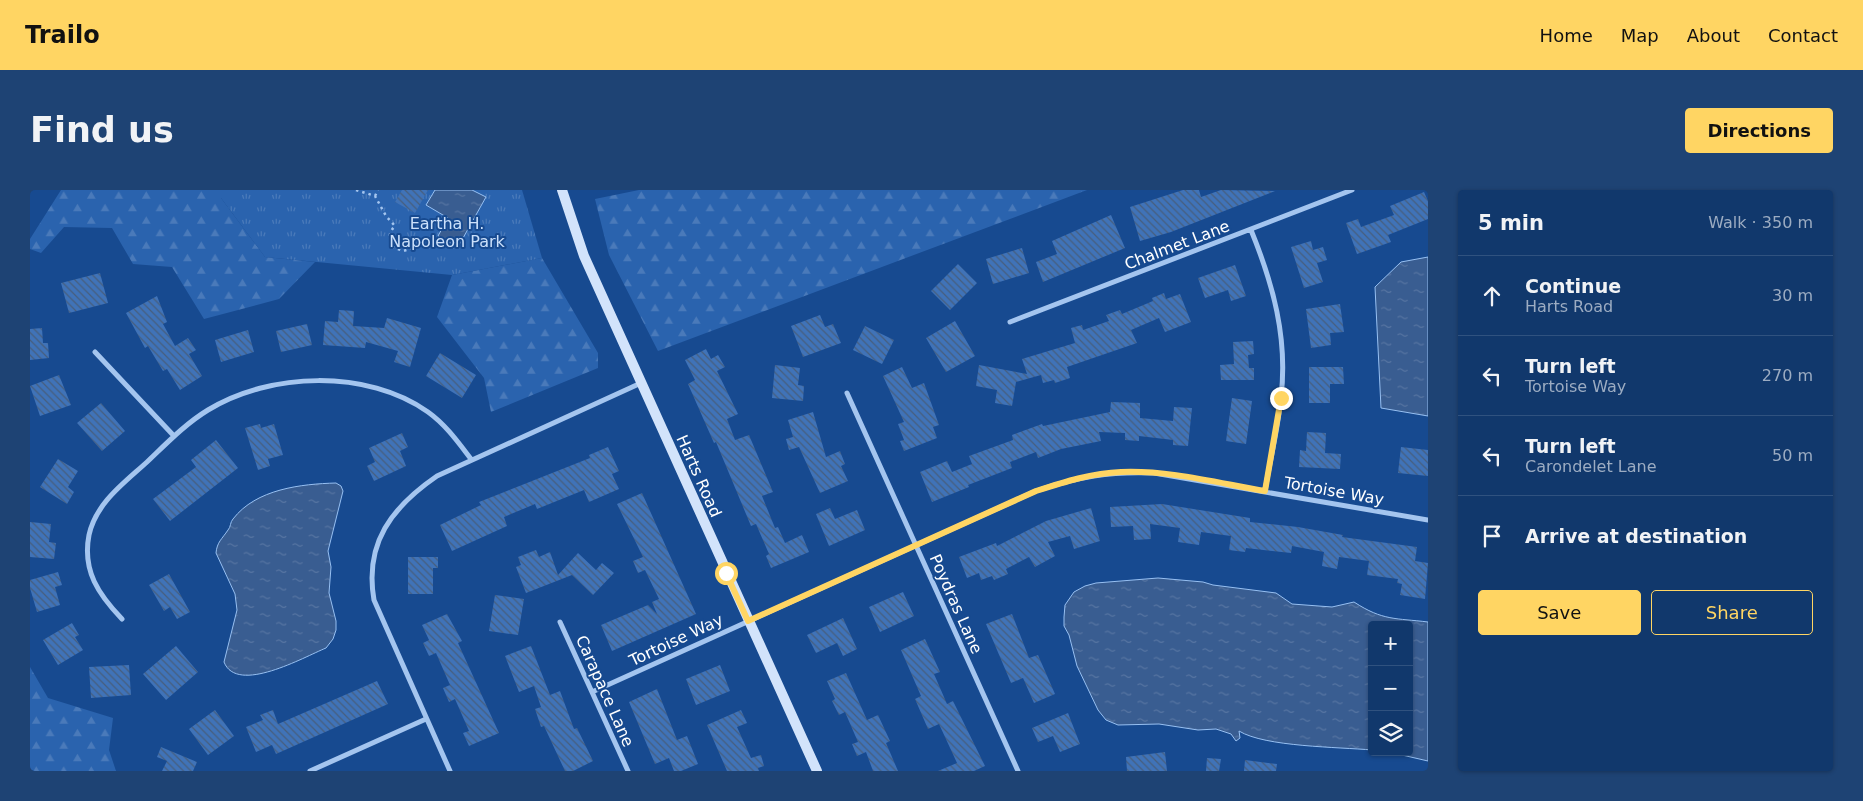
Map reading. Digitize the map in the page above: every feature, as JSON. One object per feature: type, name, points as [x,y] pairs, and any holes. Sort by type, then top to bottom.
[{"type":"street","name":"Harts Road","points":[[562,190],[584,256],[816,771]]},
{"type":"street","name":"Chalmet Lane","points":[[1010,322],[1352,190]]},
{"type":"street","points":[[1251,230],[1275,296],[1282,334],[1283,369],[1281,398],[1265,491]]},
{"type":"street","points":[[95,352],[174,436]]},
{"type":"street","points":[[122,619],[101,596],[92,577],[88,557],[89,535],[96,514],[109,498],[174,436],[208,410],[236,396],[265,387],[294,382],[323,381],[378,389],[427,411],[445,425],[472,459]]},
{"type":"street","points":[[450,771],[374,600],[370,582],[372,558],[381,534],[396,511],[416,490],[438,476],[641,383]]},
{"type":"street","name":"Poydras Lane","points":[[847,393],[1018,771]]},
{"type":"street","name":"Tortoise Way","points":[[592,692],[1036,491],[1094,474],[1154,472],[1428,520]]},
{"type":"street","name":"Carapace Lane","points":[[560,622],[628,771]]},
{"type":"street","points":[[310,771],[426,719]]},
{"type":"path","points":[[356,190],[375,196],[386,216],[395,226],[390,231],[389,238],[393,247],[402,251],[413,248],[416,241]]},
{"type":"path","points":[[375,196],[378,190]]},
{"type":"green space","points":[[61,190],[221,190],[221,198],[265,257],[315,262],[279,299],[204,319],[172,267],[133,264],[112,228],[64,227],[41,253],[30,249],[30,239]]},
{"type":"green space","name":"Eartha H. Napoleon Park","points":[[221,190],[522,190],[542,258],[452,275],[265,257],[221,198]]},
{"type":"green space","points":[[639,190],[1087,190],[658,351],[609,255],[595,199]]},
{"type":"green space","points":[[542,258],[598,353],[598,368],[491,412],[484,378],[437,317],[452,275]]},
{"type":"green space","points":[[30,667],[48,698],[113,718],[109,750],[116,771],[30,771]]},
{"type":"water","points":[[435,190],[472,190],[486,197],[458,247],[438,236],[448,218],[426,205]]},
{"type":"water","points":[[1428,257],[1428,416],[1381,408],[1375,287],[1401,262]]},
{"type":"water","points":[[336,483],[341,486],[343,491],[328,551],[331,567],[329,593],[336,621],[333,639],[326,648],[272,671],[242,675],[231,671],[224,662],[237,610],[235,594],[216,553],[219,543],[229,529],[233,519],[254,501],[280,490]]},
{"type":"water","points":[[1158,578],[1203,582],[1276,593],[1292,604],[1332,607],[1354,602],[1382,616],[1428,622],[1428,761],[1406,756],[1413,756],[1413,621],[1368,621],[1368,750],[1284,743],[1251,736],[1239,731],[1240,738],[1236,741],[1231,734],[1216,729],[1198,730],[1159,724],[1118,725],[1106,720],[1098,710],[1077,666],[1069,635],[1064,626],[1065,605],[1074,592],[1096,583]]},
{"type":"building","points":[[402,190],[428,190],[415,213],[395,202]]},
{"type":"building","points":[[1183,190],[1199,190],[1201,197],[1221,190],[1275,191],[1171,232],[1140,241],[1130,207]]},
{"type":"building","points":[[1424,192],[1428,201],[1428,219],[1388,235],[1391,242],[1357,254],[1346,223],[1358,219],[1361,227],[1394,215],[1390,206]]},
{"type":"building","points":[[1111,215],[1125,248],[1043,282],[1036,262],[1057,254],[1052,241]]},
{"type":"building","points":[[1311,241],[1313,250],[1323,247],[1327,260],[1317,263],[1323,282],[1304,288],[1291,247]]},
{"type":"building","points":[[1022,248],[1029,273],[993,284],[986,259]]},
{"type":"building","points":[[958,264],[977,283],[950,310],[931,291]]},
{"type":"building","points":[[1235,265],[1246,296],[1231,301],[1228,290],[1205,298],[1198,278]]},
{"type":"building","points":[[100,273],[108,303],[69,313],[61,283]]},
{"type":"building","points":[[1164,293],[1166,299],[1180,294],[1191,322],[1165,332],[1159,318],[1131,330],[1137,343],[1067,367],[1070,378],[1055,383],[1054,380],[1043,383],[1041,375],[1016,382],[1012,406],[995,403],[997,390],[976,386],[979,365],[1027,374],[1022,359],[1075,343],[1071,328],[1082,325],[1083,330],[1109,321],[1106,315],[1120,310],[1122,314],[1153,301],[1152,298]]},
{"type":"building","points":[[157,296],[167,322],[163,324],[175,346],[188,338],[196,350],[189,354],[202,376],[180,390],[167,369],[163,371],[148,346],[145,348],[126,313]]},
{"type":"building","points":[[1340,304],[1344,332],[1330,333],[1331,345],[1311,348],[1306,309]]},
{"type":"building","points":[[339,310],[354,311],[353,326],[384,328],[387,318],[421,328],[410,367],[394,362],[398,351],[366,342],[365,348],[323,345],[325,321],[338,322]]},
{"type":"building","points":[[820,315],[825,327],[833,324],[841,343],[803,357],[791,326]]},
{"type":"building","points":[[955,321],[975,356],[946,372],[926,338]]},
{"type":"building","points":[[307,324],[312,345],[281,352],[276,331]]},
{"type":"building","points":[[865,326],[894,340],[882,364],[853,350]]},
{"type":"building","points":[[42,328],[43,343],[48,343],[49,358],[30,360],[30,329]]},
{"type":"building","points":[[248,330],[254,352],[221,362],[215,340]]},
{"type":"building","points":[[1253,341],[1254,354],[1248,355],[1249,368],[1254,368],[1254,380],[1221,380],[1220,365],[1234,364],[1233,342]]},
{"type":"building","points":[[706,349],[711,359],[718,355],[725,367],[717,371],[738,414],[727,419],[735,440],[749,435],[773,492],[762,496],[775,528],[778,527],[785,543],[802,535],[809,552],[771,568],[766,556],[769,554],[756,524],[751,526],[716,442],[714,443],[688,384],[695,380],[685,360]]},
{"type":"building","points":[[440,353],[476,375],[462,398],[426,376]]},
{"type":"building","points":[[775,365],[800,368],[798,385],[804,386],[803,401],[772,398]]},
{"type":"building","points":[[902,367],[912,388],[924,383],[939,425],[933,427],[937,438],[904,451],[900,441],[904,440],[898,424],[904,422],[883,376]]},
{"type":"building","points":[[1309,367],[1343,367],[1344,384],[1330,384],[1330,403],[1309,403]]},
{"type":"building","points":[[59,375],[71,405],[40,416],[30,386]]},
{"type":"building","points":[[1232,398],[1252,401],[1246,444],[1226,441]]},
{"type":"building","points":[[1111,402],[1140,403],[1140,418],[1173,421],[1174,407],[1192,408],[1188,446],[1173,445],[1173,440],[1139,436],[1139,441],[1125,440],[1125,433],[1099,432],[1101,441],[1061,449],[1038,458],[1036,452],[1010,462],[1012,468],[968,485],[969,487],[932,502],[920,472],[947,461],[952,472],[972,464],[969,456],[1013,440],[1012,435],[1042,424],[1043,426],[1110,412]]},
{"type":"building","points":[[101,403],[125,431],[102,451],[77,423]]},
{"type":"building","points":[[813,412],[826,457],[840,451],[845,464],[841,466],[848,481],[820,493],[799,447],[789,450],[786,439],[793,437],[788,420]]},
{"type":"building","points":[[260,424],[261,428],[274,424],[283,455],[268,459],[270,466],[258,470],[245,428]]},
{"type":"building","points":[[1307,432],[1326,433],[1325,453],[1341,454],[1340,469],[1299,467],[1300,450],[1306,451]]},
{"type":"building","points":[[402,433],[408,447],[400,451],[406,466],[374,481],[367,466],[375,462],[369,448]]},
{"type":"building","points":[[216,440],[238,468],[170,521],[153,499],[196,467],[191,460]]},
{"type":"building","points":[[608,447],[619,471],[612,474],[619,489],[589,502],[584,490],[537,509],[535,504],[504,517],[507,526],[452,551],[440,525],[481,505],[479,502],[590,458],[589,455]]},
{"type":"building","points":[[1401,447],[1428,450],[1428,476],[1398,473]]},
{"type":"building","points":[[58,459],[78,471],[68,487],[74,492],[67,504],[40,487]]},
{"type":"building","points":[[642,493],[696,614],[612,651],[601,625],[648,605],[657,614],[652,602],[659,599],[645,570],[638,573],[633,561],[643,557],[617,504]]},
{"type":"building","points":[[1162,504],[1250,518],[1250,522],[1298,527],[1343,535],[1342,537],[1417,547],[1415,561],[1428,563],[1425,599],[1400,595],[1402,584],[1397,583],[1398,579],[1367,575],[1369,561],[1339,557],[1337,569],[1322,566],[1324,552],[1292,546],[1291,553],[1246,548],[1245,552],[1229,550],[1231,536],[1201,532],[1199,545],[1178,542],[1180,528],[1150,524],[1151,539],[1134,540],[1133,526],[1111,527],[1110,507]]},
{"type":"building","points":[[830,508],[835,519],[857,510],[865,530],[829,546],[816,514]]},
{"type":"building","points":[[1091,508],[1100,541],[1074,549],[1070,536],[1048,542],[1055,556],[1035,567],[1029,557],[1006,569],[1008,574],[994,580],[992,576],[981,580],[979,573],[967,578],[959,557],[996,543],[997,546],[1046,521]]},
{"type":"building","points":[[30,522],[51,524],[49,542],[56,543],[54,559],[30,557]]},
{"type":"building","points":[[536,550],[539,557],[550,552],[558,575],[578,553],[596,570],[602,563],[614,573],[593,595],[572,575],[526,593],[516,567],[521,565],[518,557]]},
{"type":"building","points":[[408,557],[438,557],[438,568],[433,568],[433,594],[408,594]]},
{"type":"building","points":[[58,572],[62,585],[55,587],[60,605],[37,612],[30,588],[30,580]]},
{"type":"building","points":[[169,574],[190,612],[177,619],[170,607],[164,611],[149,585]]},
{"type":"building","points":[[903,592],[914,616],[880,632],[869,607]]},
{"type":"building","points":[[495,595],[524,599],[518,635],[489,631]]},
{"type":"building","points":[[447,614],[462,641],[458,643],[499,733],[469,746],[463,733],[469,731],[455,699],[449,702],[443,688],[450,685],[436,653],[429,656],[423,643],[429,640],[422,625]]},
{"type":"building","points":[[1012,614],[1029,658],[1038,655],[1055,694],[1034,703],[1023,678],[1011,683],[986,624]]},
{"type":"building","points":[[843,618],[857,649],[843,656],[837,643],[816,653],[807,635]]},
{"type":"building","points":[[72,623],[79,635],[75,637],[83,650],[58,665],[43,640]]},
{"type":"building","points":[[925,639],[940,672],[934,674],[947,704],[953,701],[985,766],[974,771],[938,771],[957,763],[939,724],[928,729],[915,699],[921,696],[901,650]]},
{"type":"building","points":[[176,646],[198,672],[166,700],[143,674]]},
{"type":"building","points":[[531,646],[550,695],[560,691],[574,729],[577,728],[593,761],[573,771],[565,771],[544,726],[541,727],[535,709],[541,707],[534,686],[519,692],[505,656]]},
{"type":"building","points":[[129,665],[131,695],[91,698],[89,667]]},
{"type":"building","points":[[720,665],[730,691],[696,705],[686,679]]},
{"type":"building","points":[[846,673],[867,720],[878,715],[890,741],[886,743],[898,771],[873,771],[866,752],[857,756],[852,744],[858,742],[845,712],[839,715],[832,701],[835,699],[827,681]]},
{"type":"building","points":[[377,681],[388,704],[276,754],[272,745],[256,752],[246,727],[263,720],[260,715],[273,710],[278,724]]},
{"type":"building","points":[[657,689],[677,740],[687,736],[698,764],[681,771],[674,771],[669,758],[655,764],[629,702]]},
{"type":"building","points":[[215,710],[234,736],[208,755],[189,729]]},
{"type":"building","points":[[741,710],[747,723],[737,727],[751,758],[761,755],[764,766],[758,768],[759,771],[727,771],[707,725]]},
{"type":"building","points":[[1068,713],[1080,744],[1060,752],[1053,736],[1038,742],[1032,728]]},
{"type":"building","points":[[161,747],[197,762],[193,771],[162,771],[167,761],[157,757]]},
{"type":"building","points":[[1165,752],[1167,771],[1127,771],[1126,757]]},
{"type":"building","points":[[1207,758],[1221,759],[1219,771],[1206,771]]},
{"type":"building","points":[[1245,760],[1277,764],[1276,771],[1244,771]]},
{"type":"route","points":[[726,573],[748,621],[1036,491],[1066,481],[1094,474],[1154,472],[1265,491],[1281,398]]}]
